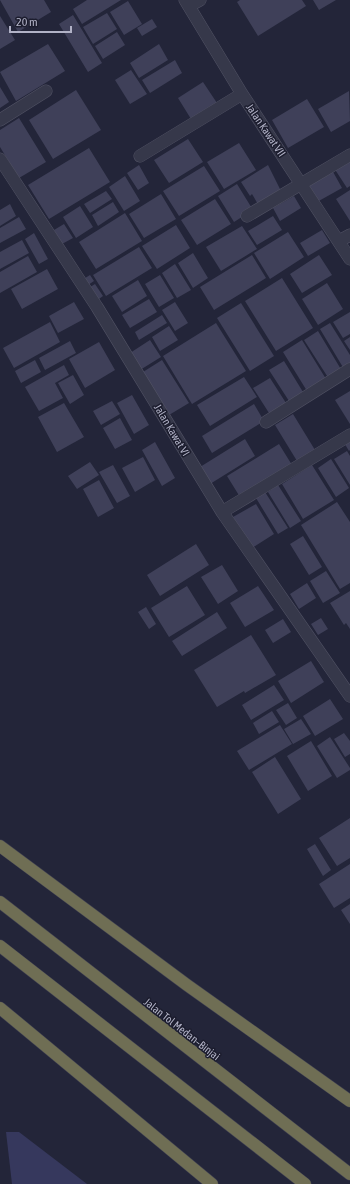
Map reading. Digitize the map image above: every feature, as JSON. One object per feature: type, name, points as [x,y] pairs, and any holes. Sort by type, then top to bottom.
[{"type":"highway","points":[[0,846],[187,985],[350,1101]]},
{"type":"highway","name":"Jalan Tol Medan–Binjai","points":[[0,902],[350,1174]]},
{"type":"highway","points":[[0,946],[305,1184]]},
{"type":"highway","points":[[187,985],[350,1095]]},
{"type":"highway","points":[[0,1008],[212,1184]]},
{"type":"street","points":[[187,3],[200,0]]},
{"type":"street","name":"Jalan Kawat VII","points":[[187,3],[242,94],[302,183],[350,259]]},
{"type":"street","points":[[0,120],[46,91]]},
{"type":"street","points":[[140,156],[242,94]]},
{"type":"street","points":[[247,216],[350,155]]},
{"type":"street","name":"Jalan Kawat VI","points":[[0,159],[5,177],[97,307],[222,512],[350,696]]},
{"type":"street","points":[[339,242],[350,234]]},
{"type":"street","points":[[266,422],[350,369]]},
{"type":"street","points":[[222,512],[350,435]]},
{"type":"water","points":[[6,1132],[19,1132],[87,1184],[12,1184]]},
{"type":"building","points":[[0,0],[44,0],[51,12],[18,32]]},
{"type":"building","points":[[87,0],[121,0],[82,24],[73,9]]},
{"type":"building","points":[[240,0],[302,0],[306,6],[258,36],[237,2]]},
{"type":"building","points":[[313,0],[336,0],[319,10]]},
{"type":"building","points":[[128,1],[142,24],[124,35],[110,12]]},
{"type":"building","points":[[107,13],[117,29],[93,44],[83,27]]},
{"type":"building","points":[[73,15],[102,63],[88,72],[59,24]]},
{"type":"building","points":[[0,16],[15,40],[0,49]]},
{"type":"building","points":[[152,19],[157,27],[142,36],[137,28]]},
{"type":"building","points":[[117,32],[125,45],[103,59],[95,46]]},
{"type":"building","points":[[48,44],[65,71],[16,101],[0,72]]},
{"type":"building","points":[[159,44],[168,60],[139,78],[130,63]]},
{"type":"building","points":[[175,60],[182,73],[150,93],[142,80]]},
{"type":"building","points":[[131,70],[147,94],[130,104],[115,80]]},
{"type":"building","points":[[203,82],[217,103],[191,119],[178,98]]},
{"type":"building","points":[[0,87],[9,102],[0,108]]},
{"type":"building","points":[[76,90],[101,130],[53,159],[29,120]]},
{"type":"building","points":[[349,91],[350,121],[331,132],[318,109]]},
{"type":"building","points":[[307,99],[324,127],[288,148],[272,120]]},
{"type":"building","points":[[19,118],[46,162],[19,178],[0,147],[0,130]]},
{"type":"building","points":[[188,139],[203,162],[169,183],[154,160]]},
{"type":"building","points":[[239,143],[256,170],[224,189],[207,162]]},
{"type":"building","points":[[89,148],[110,182],[49,219],[28,185]]},
{"type":"building","points":[[350,158],[350,186],[347,188],[334,168]]},
{"type":"building","points":[[139,165],[149,183],[138,190],[127,173]]},
{"type":"building","points":[[268,165],[282,193],[259,206],[252,194],[250,196],[241,182]]},
{"type":"building","points":[[204,166],[220,191],[179,216],[163,191]]},
{"type":"building","points":[[332,170],[342,188],[317,202],[307,184]]},
{"type":"building","points":[[125,176],[140,201],[124,211],[109,187]]},
{"type":"building","points":[[237,184],[253,210],[234,222],[218,196]]},
{"type":"building","points":[[350,190],[350,221],[336,199]]},
{"type":"building","points":[[106,191],[112,199],[90,213],[84,204]]},
{"type":"building","points":[[161,194],[176,219],[144,238],[129,214]]},
{"type":"building","points":[[294,196],[301,208],[280,221],[273,208]]},
{"type":"building","points":[[215,199],[231,224],[197,245],[181,220]]},
{"type":"building","points":[[113,202],[119,212],[98,226],[92,215]]},
{"type":"building","points":[[10,204],[16,216],[0,226],[0,210]]},
{"type":"building","points":[[80,206],[93,227],[76,238],[63,217]]},
{"type":"building","points":[[125,213],[142,241],[96,269],[79,242]]},
{"type":"building","points":[[273,216],[282,230],[257,245],[248,231]]},
{"type":"building","points":[[19,217],[26,229],[0,243],[0,228]]},
{"type":"building","points":[[64,224],[73,238],[62,244],[54,230]]},
{"type":"building","points":[[176,225],[190,248],[157,269],[142,246]]},
{"type":"building","points":[[242,226],[257,249],[221,271],[206,247]]},
{"type":"building","points":[[322,230],[330,243],[308,256],[300,243]]},
{"type":"building","points":[[288,232],[304,257],[270,279],[254,253]]},
{"type":"building","points":[[34,233],[48,259],[39,264],[25,239]]},
{"type":"building","points":[[22,240],[29,253],[0,269],[0,252]]},
{"type":"building","points":[[139,247],[152,268],[106,296],[93,275]]},
{"type":"building","points":[[193,253],[208,278],[193,288],[178,263]]},
{"type":"building","points":[[252,255],[266,278],[214,310],[200,287]]},
{"type":"building","points":[[319,255],[332,275],[302,293],[290,274]]},
{"type":"building","points":[[28,256],[37,272],[0,293],[0,272]]},
{"type":"building","points":[[175,264],[191,290],[177,298],[162,273]]},
{"type":"building","points":[[47,269],[58,289],[22,309],[11,289]]},
{"type":"building","points":[[90,275],[94,281],[85,287],[82,280]]},
{"type":"building","points":[[160,275],[174,298],[159,307],[145,284]]},
{"type":"building","points":[[282,278],[313,328],[276,351],[245,301]]},
{"type":"building","points":[[138,280],[147,296],[122,312],[112,296]]},
{"type":"building","points":[[327,283],[343,309],[318,325],[302,299]]},
{"type":"building","points":[[95,284],[103,296],[95,302],[87,289]]},
{"type":"building","points":[[149,299],[157,312],[130,328],[122,315]]},
{"type":"building","points":[[74,302],[84,319],[58,333],[49,316]]},
{"type":"building","points":[[175,302],[188,323],[175,331],[162,310]]},
{"type":"building","points":[[241,303],[274,356],[250,371],[217,318]]},
{"type":"building","points":[[350,312],[350,334],[343,338],[333,322]]},
{"type":"building","points":[[162,315],[167,323],[139,340],[135,332]]},
{"type":"building","points":[[50,322],[60,342],[14,368],[3,348]]},
{"type":"building","points":[[216,323],[246,371],[192,404],[163,356]]},
{"type":"building","points":[[330,323],[350,355],[350,365],[344,369],[320,329]]},
{"type":"building","points":[[169,326],[178,340],[160,351],[152,337]]},
{"type":"building","points":[[318,331],[342,371],[329,379],[304,340]]},
{"type":"building","points":[[350,337],[350,350],[344,341]]},
{"type":"building","points":[[150,340],[161,357],[140,370],[130,353]]},
{"type":"building","points":[[302,340],[326,379],[307,391],[283,352]]},
{"type":"building","points":[[70,341],[76,353],[45,370],[39,358]]},
{"type":"building","points":[[99,342],[115,370],[85,388],[69,359]]},
{"type":"building","points":[[35,360],[41,372],[21,383],[15,371]]},
{"type":"building","points":[[162,360],[189,403],[169,415],[143,372]]},
{"type":"building","points":[[284,361],[303,392],[289,401],[269,370]]},
{"type":"building","points":[[64,365],[69,375],[55,383],[63,398],[39,411],[25,387]]},
{"type":"building","points":[[73,375],[84,395],[70,404],[58,383]]},
{"type":"building","points":[[244,377],[257,397],[210,426],[197,405]]},
{"type":"building","points":[[270,378],[286,403],[269,413],[253,388]]},
{"type":"building","points":[[350,391],[350,424],[335,400]]},
{"type":"building","points":[[132,395],[149,425],[134,434],[117,403]]},
{"type":"building","points":[[112,401],[120,414],[101,425],[93,411]]},
{"type":"building","points":[[64,403],[84,437],[57,452],[38,417]]},
{"type":"building","points":[[254,404],[264,421],[212,453],[202,436]]},
{"type":"building","points":[[293,414],[315,450],[297,461],[275,425]]},
{"type":"building","points":[[120,418],[132,440],[115,449],[103,428]]},
{"type":"building","points":[[350,437],[350,450],[349,451],[343,441]]},
{"type":"building","points":[[245,439],[255,456],[210,484],[200,467]]},
{"type":"building","points":[[155,442],[175,478],[162,486],[142,450]]},
{"type":"building","points":[[279,444],[292,465],[240,497],[227,476]]},
{"type":"building","points":[[347,451],[350,456],[350,485],[334,459]]},
{"type":"building","points":[[143,457],[155,480],[135,492],[122,468]]},
{"type":"building","points":[[331,459],[349,488],[336,497],[318,468]]},
{"type":"building","points":[[90,462],[99,475],[77,489],[68,476]]},
{"type":"building","points":[[113,465],[130,496],[117,503],[99,472]]},
{"type":"building","points":[[312,465],[334,500],[303,519],[282,484]]},
{"type":"building","points":[[99,480],[114,508],[98,517],[83,489]]},
{"type":"building","points":[[278,485],[301,521],[290,528],[268,492]]},
{"type":"building","points":[[265,492],[288,528],[278,534],[256,498]]},
{"type":"building","points":[[337,502],[350,522],[350,583],[340,589],[301,525]]},
{"type":"building","points":[[256,504],[274,534],[252,548],[233,517]]},
{"type":"building","points":[[303,536],[322,567],[309,575],[290,544]]},
{"type":"building","points":[[196,544],[209,565],[160,596],[147,575]]},
{"type":"building","points":[[222,565],[238,591],[218,604],[201,577]]},
{"type":"building","points":[[326,571],[340,593],[323,603],[310,581]]},
{"type":"building","points":[[307,583],[316,598],[299,609],[290,594]]},
{"type":"building","points":[[187,586],[205,615],[169,637],[151,608]]},
{"type":"building","points":[[258,586],[274,610],[245,627],[230,603]]},
{"type":"building","points":[[350,591],[350,629],[346,623],[344,625],[330,603]]},
{"type":"building","points":[[146,607],[156,624],[149,629],[138,612]]},
{"type":"building","points":[[217,612],[227,628],[182,656],[172,641]]},
{"type":"building","points":[[321,618],[328,629],[318,635],[311,624]]},
{"type":"building","points":[[283,619],[291,632],[273,643],[265,630]]},
{"type":"building","points":[[251,635],[276,675],[217,707],[194,670]]},
{"type":"building","points":[[311,661],[324,682],[291,703],[278,681]]},
{"type":"building","points":[[274,685],[284,700],[251,720],[242,705]]},
{"type":"building","points":[[330,699],[343,719],[315,736],[303,716]]},
{"type":"building","points":[[288,703],[297,718],[286,725],[276,710]]},
{"type":"building","points":[[272,711],[279,722],[259,734],[253,723]]},
{"type":"building","points":[[301,719],[311,734],[293,744],[284,729]]},
{"type":"building","points":[[280,725],[292,744],[249,770],[237,751]]},
{"type":"building","points":[[344,733],[350,741],[350,754],[345,757],[334,739]]},
{"type":"building","points":[[330,737],[350,768],[350,770],[337,778],[317,746]]},
{"type":"building","points":[[311,741],[332,776],[308,791],[287,756]]},
{"type":"building","points":[[275,757],[301,799],[278,814],[252,772]]},
{"type":"building","points":[[350,818],[350,858],[337,866],[319,838]]},
{"type":"building","points":[[315,844],[331,870],[323,876],[307,849]]},
{"type":"building","points":[[350,864],[350,898],[334,908],[319,884]]},
{"type":"building","points":[[350,904],[350,924],[341,910]]}]
